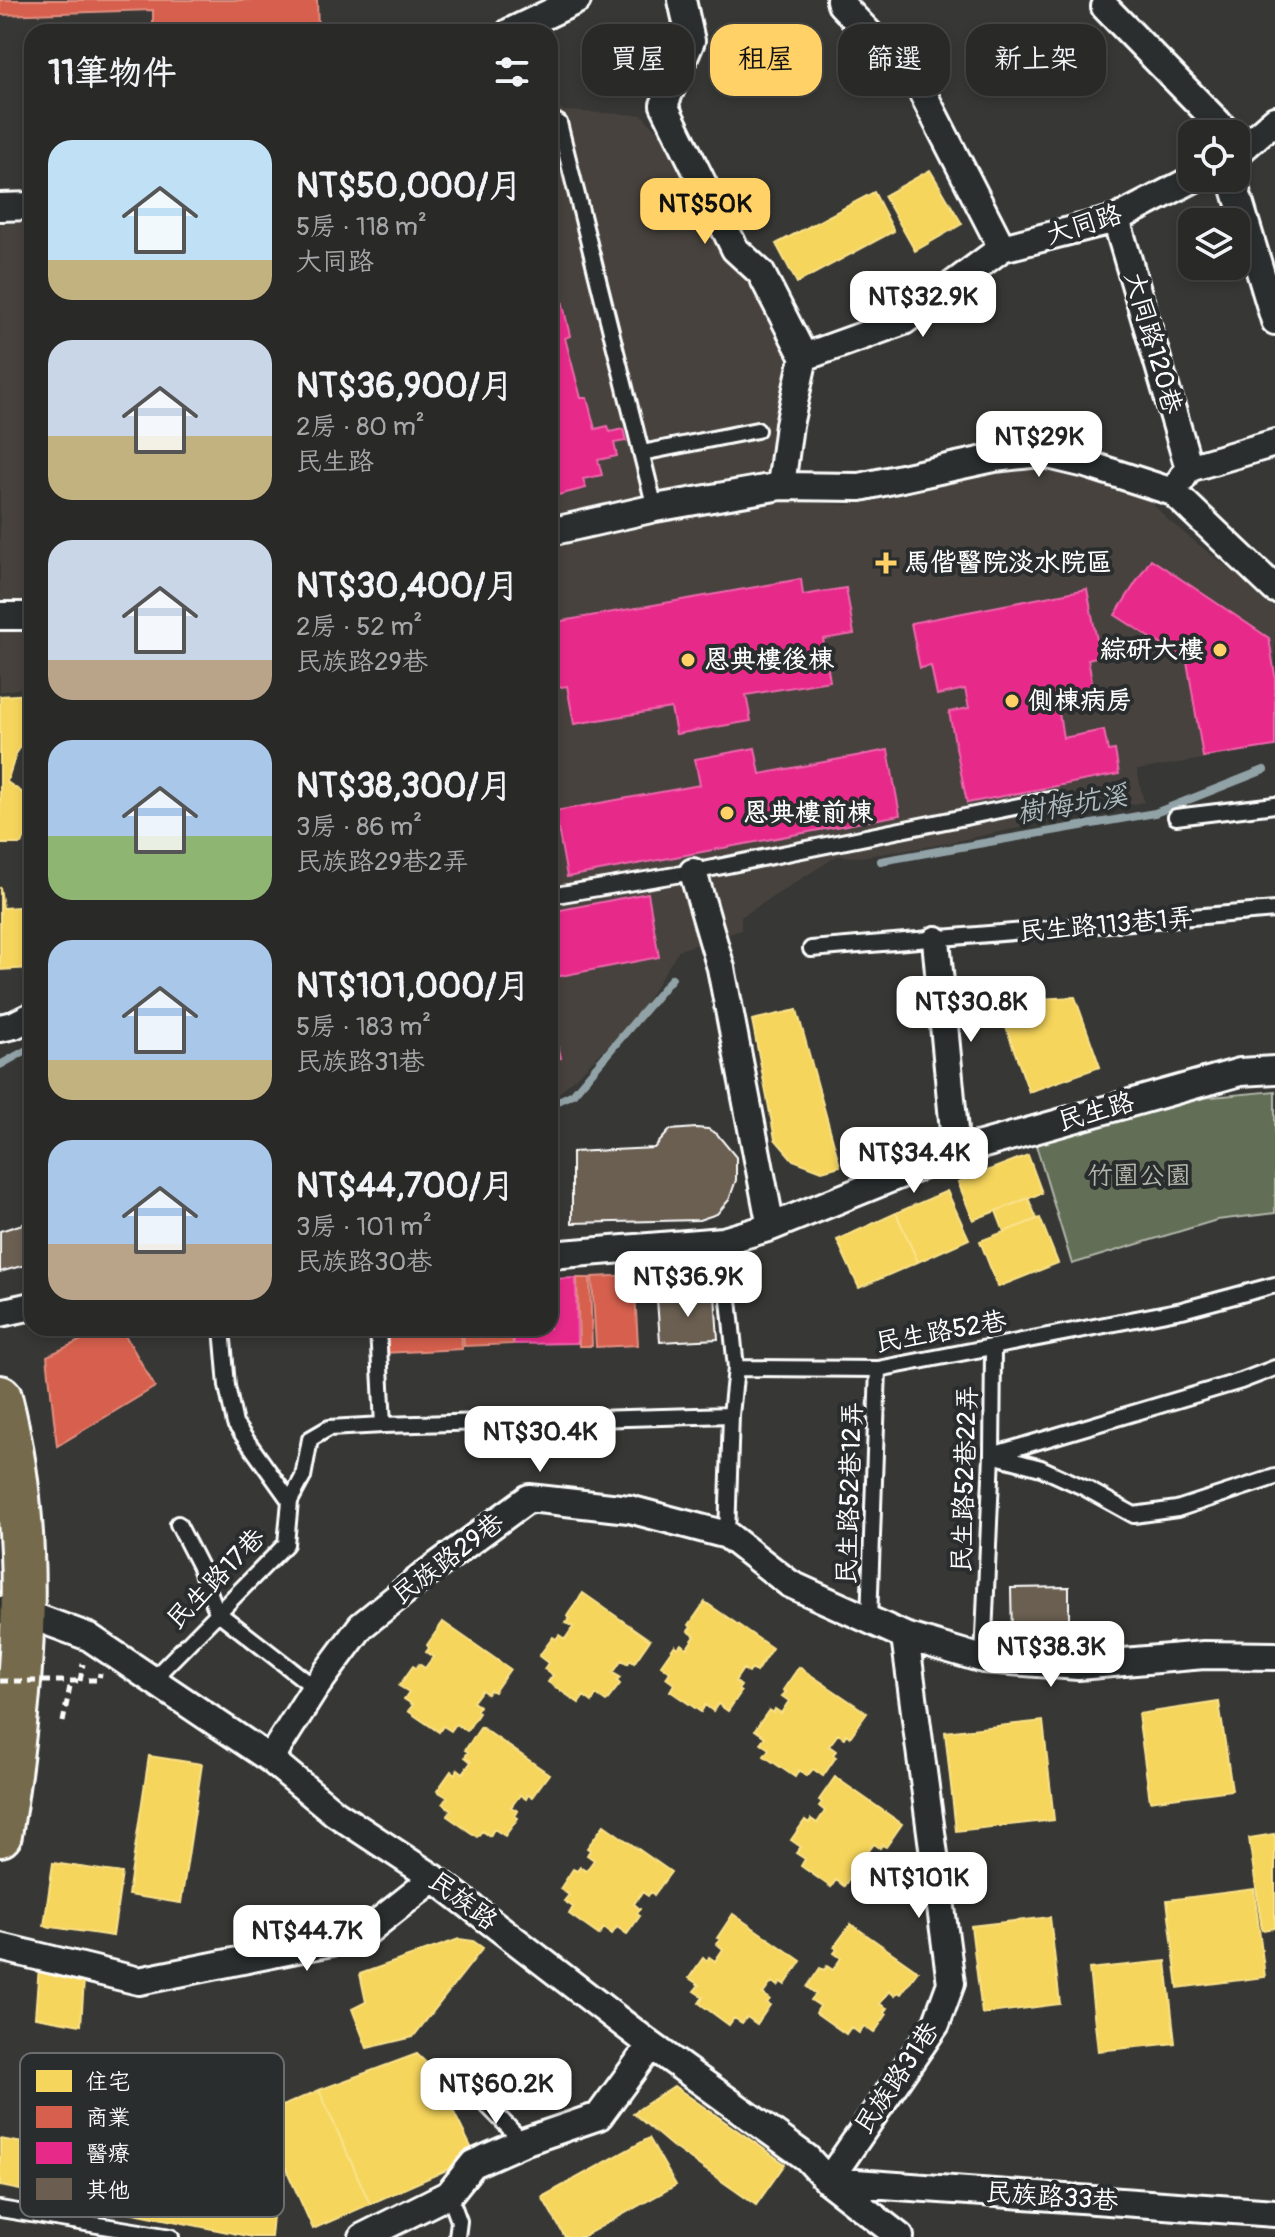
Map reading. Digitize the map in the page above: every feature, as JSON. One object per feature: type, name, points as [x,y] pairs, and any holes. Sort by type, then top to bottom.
[{"type":"main road","points":[[0,1397],[7,1422],[19,1511],[12,1611],[11,1767],[0,1835]]},
{"type":"street","points":[[527,24],[577,0]]},
{"type":"street","points":[[682,0],[691,41],[664,105],[735,249],[761,273],[804,357],[789,425],[781,486]]},
{"type":"street","points":[[840,0],[919,86],[1002,248]]},
{"type":"street","points":[[1105,7],[1213,120]]},
{"type":"street","points":[[1250,135],[1275,120]]},
{"type":"street","name":"大同路","points":[[804,357],[904,321],[1002,248],[1116,219],[1178,187]]},
{"type":"street","points":[[1236,192],[1275,321]]},
{"type":"street","points":[[0,207],[24,206]]},
{"type":"street","name":"大同路120巷","points":[[1116,219],[1189,468]]},
{"type":"street","points":[[1173,492],[1189,468],[1275,443]]},
{"type":"street","points":[[558,530],[655,508],[781,486],[860,487],[994,458],[1040,453],[1173,492],[1275,589]]},
{"type":"street","points":[[0,616],[24,616]]},
{"type":"street","points":[[693,872],[721,968],[771,1227]]},
{"type":"street","points":[[936,940],[956,1152]]},
{"type":"street","points":[[0,1028],[24,1020]]},
{"type":"street","name":"民生路","points":[[558,1254],[723,1241],[771,1227],[956,1152],[1240,1072],[1275,1070]]},
{"type":"street","points":[[0,1313],[24,1308]]},
{"type":"street","name":"民族路29巷","points":[[270,1759],[315,1688],[361,1626],[529,1498],[629,1509],[727,1535],[790,1584],[905,1636],[983,1659],[1078,1666],[1204,1655],[1275,1656]]},
{"type":"street","name":"民族路","points":[[12,1611],[89,1637],[270,1759],[335,1813],[434,1878],[651,2045],[807,2158],[828,2181],[900,2237]]},
{"type":"street","name":"民族路31巷","points":[[828,2181],[936,2024],[951,1983],[905,1636]]},
{"type":"street","points":[[0,1947],[139,1981],[361,1936],[434,1878]]},
{"type":"street","points":[[363,2237],[449,2194],[473,2164],[523,2142],[599,2116],[651,2045]]},
{"type":"street","name":"民族路33巷","points":[[828,2181],[1275,2213]]},
{"type":"lane","points":[[558,122],[655,508]]},
{"type":"lane","points":[[642,453],[757,430]]},
{"type":"lane","points":[[558,895],[693,872],[1054,799]]},
{"type":"lane","points":[[1176,817],[1275,805]]},
{"type":"lane","name":"民生路113巷1弄","points":[[811,949],[1275,910]]},
{"type":"lane","points":[[723,1241],[736,1368],[731,1415],[727,1535]]},
{"type":"lane","name":"民生路52巷","points":[[736,1368],[878,1369],[1182,1310],[1275,1285]]},
{"type":"lane","points":[[223,1336],[227,1386],[235,1424],[290,1501]]},
{"type":"lane","points":[[378,1336],[383,1425]]},
{"type":"lane","name":"民生路52巷22弄","points":[[983,1659],[992,1455],[993,1349]]},
{"type":"lane","points":[[992,1455],[1241,1381],[1275,1368]]},
{"type":"lane","name":"民生路52巷12弄","points":[[869,1620],[878,1369]]},
{"type":"lane","name":"民生路17巷","points":[[153,1679],[286,1544],[290,1501],[303,1477],[310,1439],[329,1428],[731,1415]]},
{"type":"lane","points":[[992,1455],[1041,1468],[1134,1515],[1177,1509],[1275,1477]]},
{"type":"lane","points":[[178,1524],[199,1565],[217,1612],[315,1688]]},
{"type":"lane","points":[[451,2068],[523,2142]]},
{"type":"lane","points":[[449,2194],[459,2221],[457,2237]]},
{"type":"lane","points":[[0,2209],[20,2212]]},
{"type":"lane","points":[[49,2217],[171,2237]]},
{"type":"path","points":[[0,1681],[80,1681]]},
{"type":"path","points":[[63,1722],[71,1681]]},
{"type":"shaded area","name":"馬偕醫院淡水院區","points":[[558,107],[564,111],[642,115],[677,152],[727,260],[757,284],[791,362],[772,470],[782,500],[847,505],[886,499],[1011,467],[1045,465],[1144,494],[1169,521],[1275,605],[1275,747],[1137,770],[1144,802],[932,846],[861,857],[837,856],[741,917],[741,930],[679,950],[632,1023],[559,1093]]},
{"type":"shaded area","points":[[24,223],[24,688],[0,692],[0,224]]},
{"type":"green space","name":"竹圍公園","points":[[1275,1091],[1275,1213],[1217,1220],[1072,1264],[1036,1145],[1122,1114],[1170,1101]]},
{"type":"building: 住宅","points":[[930,170],[962,224],[915,251],[884,196]]},
{"type":"building: 住宅","points":[[874,192],[894,231],[797,283],[776,244]]},
{"type":"building: 住宅","points":[[24,694],[24,742],[16,754],[7,782],[24,794],[24,840],[21,844],[0,844],[0,696]]},
{"type":"building: 住宅","points":[[0,887],[3,908],[24,907],[24,968],[0,970]]},
{"type":"building: 住宅","points":[[1075,997],[1100,1067],[1029,1092],[1001,1013],[1035,999]]},
{"type":"building: 住宅","points":[[797,1010],[840,1166],[822,1171],[793,1160],[775,1139],[752,1020]]},
{"type":"building: 住宅","points":[[1028,1155],[1042,1193],[973,1220],[958,1182]]},
{"type":"building: 住宅","points":[[947,1191],[969,1239],[918,1262],[896,1213]]},
{"type":"building: 住宅","points":[[1028,1198],[1037,1219],[1004,1232],[996,1211]]},
{"type":"building: 住宅","points":[[896,1213],[918,1262],[859,1288],[837,1240]]},
{"type":"building: 住宅","points":[[1040,1218],[1058,1263],[998,1287],[980,1241]]},
{"type":"building: 住宅","points":[[583,1593],[650,1640],[634,1663],[630,1660],[628,1664],[622,1660],[613,1673],[620,1677],[617,1681],[620,1684],[606,1702],[596,1695],[592,1702],[584,1696],[579,1703],[548,1682],[553,1675],[544,1669],[548,1663],[539,1656],[553,1637],[556,1639],[559,1635],[565,1639],[573,1627],[566,1623],[570,1618],[567,1616]]},
{"type":"building: 住宅","points":[[705,1602],[772,1648],[756,1672],[752,1669],[749,1673],[743,1669],[735,1681],[741,1686],[738,1690],[741,1692],[728,1711],[718,1704],[713,1711],[705,1705],[701,1712],[670,1691],[674,1684],[666,1678],[670,1672],[661,1665],[675,1645],[678,1648],[681,1644],[687,1648],[695,1636],[688,1631],[689,1625]]},
{"type":"building: 住宅","points":[[443,1622],[510,1669],[494,1692],[490,1690],[487,1694],[482,1690],[473,1702],[479,1706],[479,1713],[467,1731],[456,1724],[451,1731],[443,1726],[439,1732],[408,1711],[413,1705],[404,1699],[409,1692],[399,1686],[413,1666],[416,1668],[419,1664],[425,1668],[433,1657],[426,1652],[429,1648],[427,1645]]},
{"type":"building: 住宅","points":[[799,1667],[867,1713],[850,1737],[846,1734],[844,1738],[838,1734],[829,1746],[836,1751],[833,1755],[836,1757],[823,1776],[813,1769],[807,1776],[799,1770],[795,1777],[764,1756],[769,1749],[760,1743],[765,1737],[755,1730],[769,1710],[773,1713],[775,1709],[781,1713],[789,1701],[782,1696],[786,1692],[783,1690]]},
{"type":"building: 住宅","points":[[1219,1702],[1232,1790],[1150,1801],[1138,1714]]},
{"type":"building: 住宅","points":[[1043,1721],[1054,1820],[956,1831],[945,1732]]},
{"type":"building: 住宅","points":[[481,1727],[549,1774],[532,1797],[528,1795],[526,1799],[520,1795],[511,1807],[518,1811],[515,1816],[518,1818],[505,1836],[494,1829],[490,1836],[482,1831],[477,1837],[447,1816],[451,1810],[443,1803],[447,1797],[437,1791],[451,1771],[455,1774],[458,1769],[463,1773],[471,1762],[465,1757],[468,1752],[465,1750]]},
{"type":"building: 住宅","points":[[149,1756],[202,1764],[181,1903],[128,1895]]},
{"type":"building: 住宅","points":[[835,1777],[902,1824],[886,1847],[882,1845],[880,1848],[874,1844],[865,1856],[872,1861],[869,1865],[872,1867],[859,1886],[849,1879],[844,1886],[836,1880],[831,1887],[801,1866],[805,1859],[796,1853],[801,1847],[791,1840],[805,1820],[809,1823],[811,1819],[817,1823],[825,1811],[819,1806],[822,1802],[819,1800]]},
{"type":"building: 住宅","points":[[604,1825],[671,1872],[654,1895],[651,1892],[648,1896],[642,1892],[634,1904],[640,1909],[637,1914],[640,1916],[627,1934],[617,1927],[612,1934],[604,1928],[599,1935],[569,1914],[573,1907],[564,1901],[569,1895],[560,1889],[573,1869],[577,1871],[580,1867],[586,1871],[594,1860],[587,1855],[590,1850],[587,1848]]},
{"type":"building: 住宅","points":[[1275,1834],[1275,1928],[1262,1930],[1249,1838]]},
{"type":"building: 住宅","points":[[53,1863],[122,1873],[113,1936],[44,1926]]},
{"type":"building: 住宅","points":[[1254,1889],[1265,1977],[1178,1988],[1167,1900]]},
{"type":"building: 住宅","points":[[733,1914],[801,1961],[785,1985],[781,1982],[778,1986],[772,1982],[763,1994],[770,1999],[767,2003],[770,2005],[757,2024],[747,2017],[742,2023],[734,2018],[729,2025],[699,2003],[703,1997],[694,1991],[699,1985],[689,1978],[703,1958],[707,1961],[709,1957],[715,1961],[723,1949],[717,1944],[720,1939],[717,1938]]},
{"type":"building: 住宅","points":[[1050,1917],[1060,2004],[982,2014],[971,1926]]},
{"type":"building: 住宅","points":[[851,1924],[918,1971],[901,1994],[898,1992],[895,1996],[889,1991],[880,2004],[887,2008],[884,2012],[887,2014],[874,2033],[864,2026],[859,2033],[851,2027],[846,2034],[816,2013],[820,2006],[811,2000],[816,1994],[807,1987],[820,1968],[824,1970],[827,1966],[833,1970],[841,1958],[834,1953],[837,1949],[834,1947]]},
{"type":"building: 住宅","points":[[459,1939],[473,1941],[483,1948],[413,2037],[367,2048],[352,2009],[366,2002],[360,1974]]},
{"type":"building: 住宅","points":[[1166,1961],[1175,2043],[1098,2051],[1089,1969]]},
{"type":"building: 住宅","points":[[85,1965],[81,2025],[35,2017],[39,1966]]},
{"type":"building: 住宅","points":[[417,2054],[432,2068],[476,2157],[370,2204],[319,2090]]},
{"type":"building: 住宅","points":[[674,2086],[785,2164],[756,2205],[673,2147],[633,2113]]},
{"type":"building: 住宅","points":[[319,2090],[370,2204],[313,2229],[284,2164],[284,2105]]},
{"type":"building: 住宅","points":[[649,2138],[676,2185],[582,2237],[565,2237],[542,2197]]},
{"type":"building: 住宅","points":[[0,2139],[20,2143],[20,2190],[0,2186]]},
{"type":"building: 住宅","points":[[153,2217],[273,2217],[271,2237],[252,2237]]},
{"type":"building: 商業","points":[[0,0],[317,0],[318,24],[153,24],[153,10],[0,15]]},
{"type":"building: 商業","points":[[634,1275],[638,1345],[596,1347],[592,1277]]},
{"type":"building: 商業","points":[[577,1278],[590,1278],[592,1346],[579,1346]]},
{"type":"building: 商業","points":[[90,1336],[126,1336],[155,1387],[57,1446],[47,1356]]},
{"type":"building: 商業","points":[[345,1336],[367,1336],[367,1339],[345,1340]]},
{"type":"building: 商業","points":[[382,1336],[461,1336],[462,1349],[383,1353]]},
{"type":"building: 商業","points":[[463,1336],[512,1336],[513,1344],[464,1346]]},
{"type":"building: 醫療","points":[[562,300],[570,336],[565,338],[581,398],[587,398],[595,429],[608,426],[610,432],[623,429],[626,441],[614,443],[617,456],[598,460],[602,475],[583,479],[586,488],[558,495],[558,301]]},
{"type":"building: 醫療","name":"綜研大樓","points":[[1151,559],[1269,638],[1275,675],[1275,746],[1203,757],[1187,661],[1115,615]]},
{"type":"building: 醫療","name":"恩典樓後棟","points":[[801,579],[803,595],[846,588],[854,634],[823,639],[830,681],[746,695],[751,721],[676,734],[671,708],[574,724],[567,686],[558,688],[558,622]]},
{"type":"building: 醫療","name":"側棟病房","points":[[1087,589],[1100,656],[1088,659],[1093,687],[1056,695],[1063,738],[1104,730],[1108,751],[1115,750],[1119,774],[967,803],[949,712],[969,708],[965,689],[937,695],[931,666],[920,668],[911,623]]},
{"type":"building: 醫療","name":"恩典樓前棟","points":[[755,748],[760,774],[888,750],[900,815],[567,877],[558,810],[700,785],[695,759]]},
{"type":"building: 醫療","points":[[648,893],[659,957],[558,976],[558,910]]},
{"type":"building: 醫療","points":[[576,1278],[577,1343],[514,1344],[514,1336],[558,1336],[558,1279]]},
{"type":"building: 其他","points":[[696,1128],[717,1134],[736,1157],[736,1180],[729,1200],[717,1214],[699,1220],[572,1223],[572,1152],[654,1148],[670,1130]]},
{"type":"building: 其他","points":[[24,1224],[24,1265],[0,1272],[0,1231]]},
{"type":"building: 其他","points":[[715,1295],[718,1339],[660,1342],[657,1299]]},
{"type":"building: 其他","points":[[1069,1587],[1069,1634],[1012,1635],[1011,1588]]},
{"type":"waterway","name":"樹梅坑溪","points":[[881,861],[1155,813],[1264,770]]},
{"type":"waterway","name":"樹梅坑溪","points":[[558,1101],[573,1094],[672,978]]},
{"type":"waterway","name":"樹梅坑溪","points":[[0,1065],[24,1052]]},
{"type":"place","name":"馬偕醫院淡水院區","points":[[886,563]]},
{"type":"place","name":"綜研大樓","points":[[1220,650]]},
{"type":"place","name":"恩典樓後棟","points":[[688,660]]},
{"type":"place","name":"側棟病房","points":[[1012,701]]},
{"type":"place","name":"恩典樓前棟","points":[[727,813]]}]
